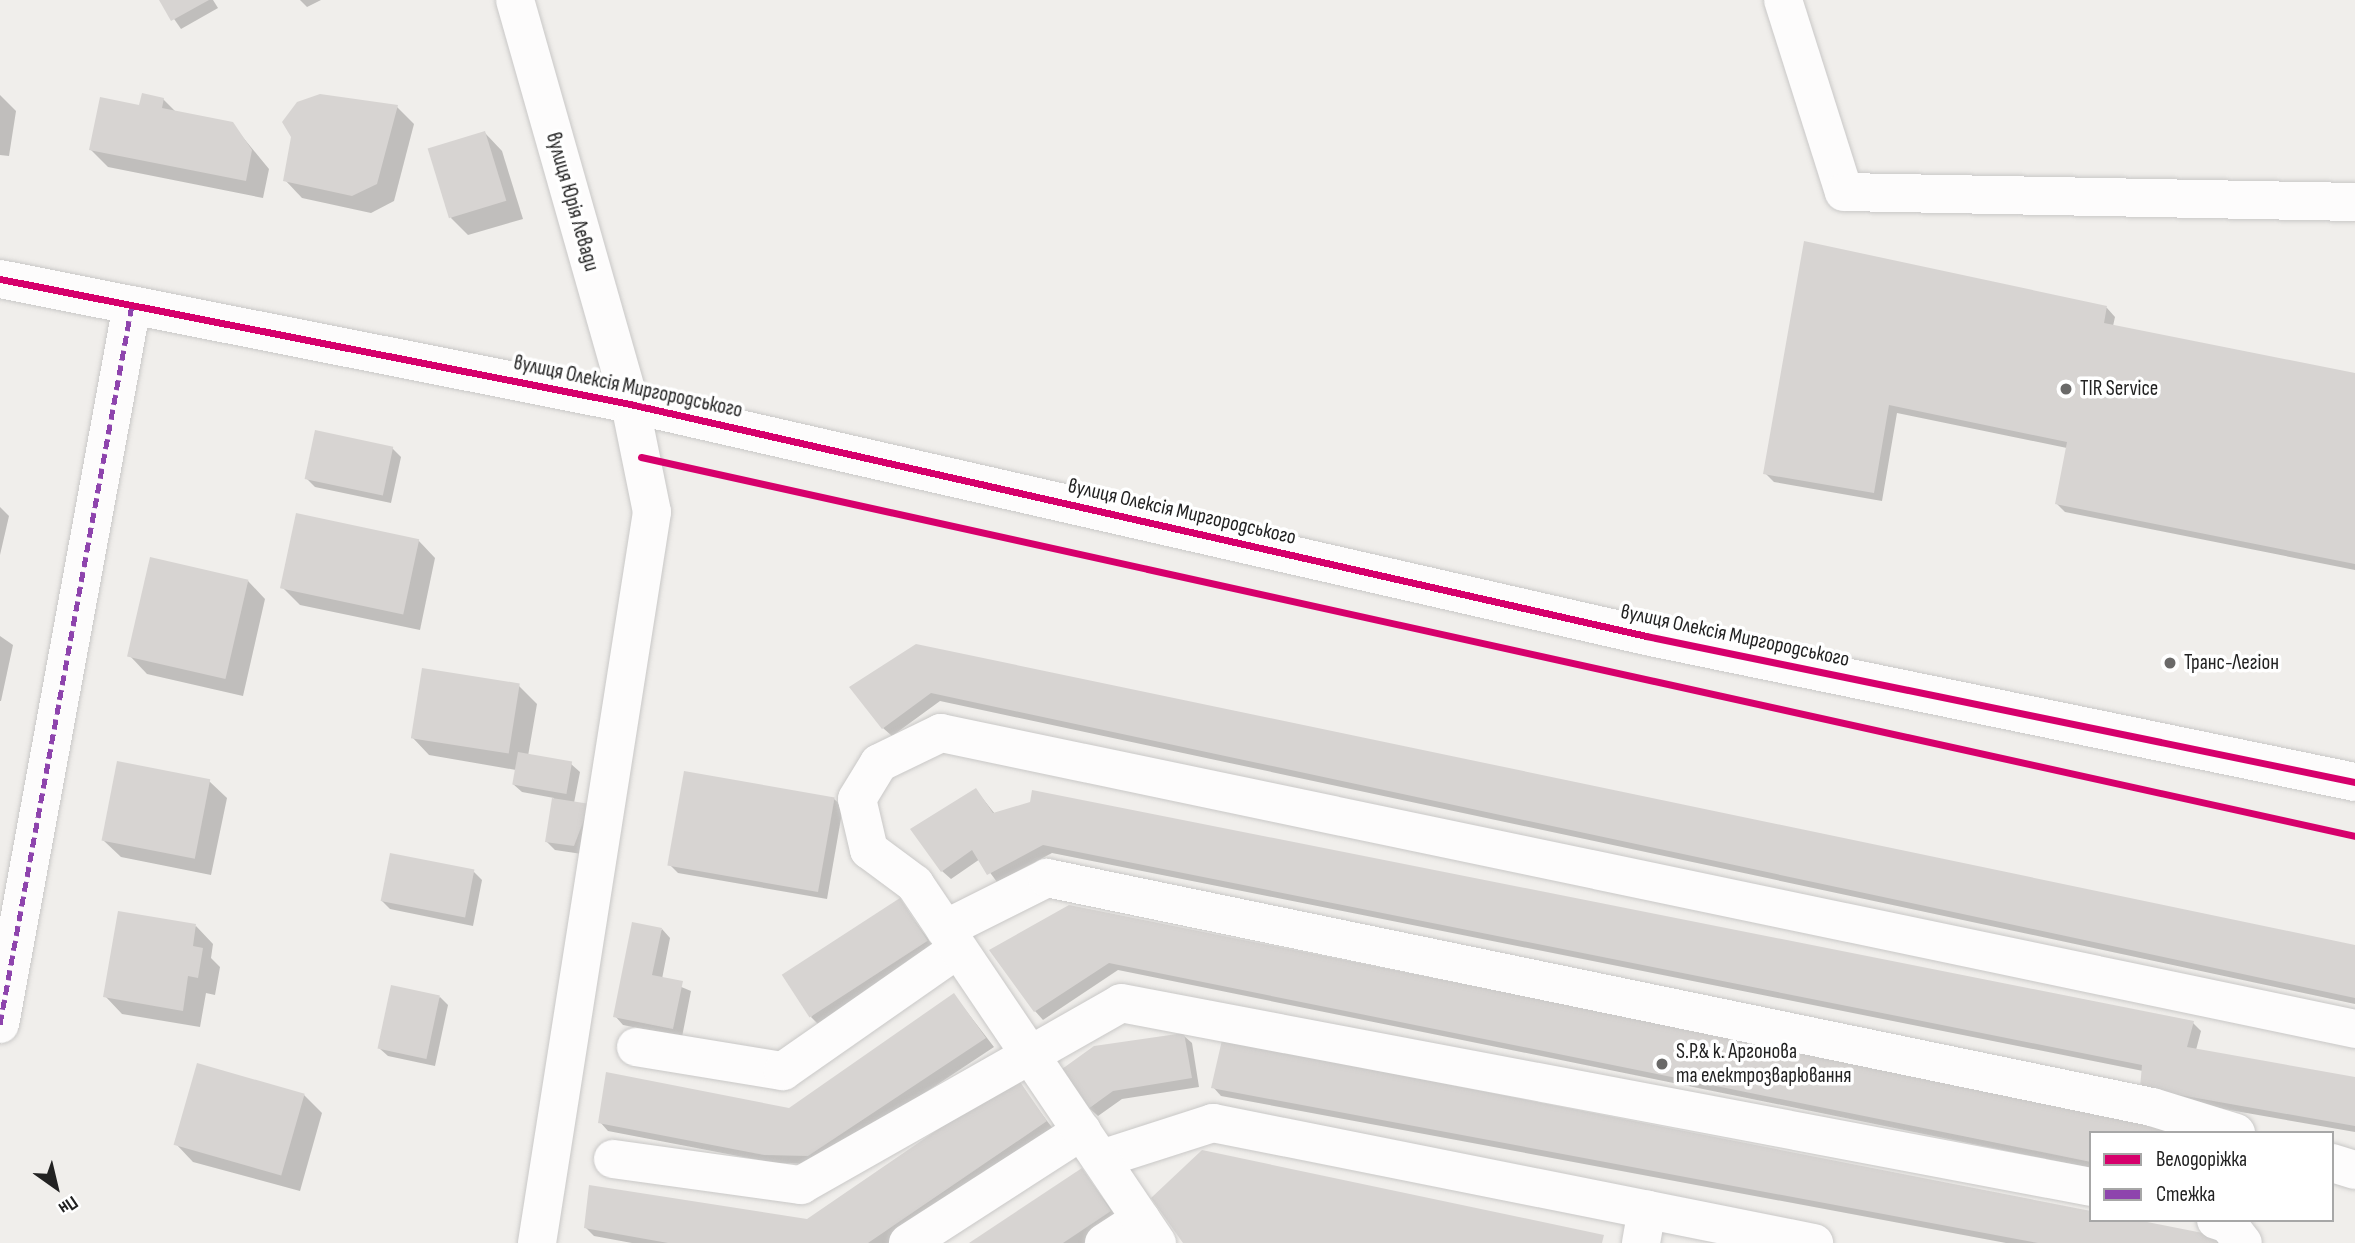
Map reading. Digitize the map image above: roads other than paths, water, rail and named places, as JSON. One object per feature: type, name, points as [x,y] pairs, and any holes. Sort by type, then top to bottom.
[{"type":"street","name":"вулиця Юрія Левади","points":[[515,0],[630,404],[652,512],[537,1243]]},
{"type":"street","points":[[1783,0],[1844,192],[2355,202]]},
{"type":"street","name":"вулиця Олексія Миргородського","points":[[0,279],[630,404],[1633,633],[2355,782]]},
{"type":"street","points":[[0,1024],[132,305]]},
{"type":"street","points":[[1104,1243],[1149,1231],[915,884],[869,850],[857,799],[879,763],[941,733],[2355,1029]]},
{"type":"street","points":[[636,1047],[783,1071],[952,939],[1048,878],[2152,1107],[2230,1131]]},
{"type":"street","points":[[613,1159],[801,1185],[1121,1003],[2089,1187]]},
{"type":"street","points":[[908,1243],[1091,1145],[1213,1123],[1644,1226],[1814,1243]]},
{"type":"street","points":[[2334,1164],[2355,1170]]},
{"type":"street","points":[[2222,1222],[2228,1224],[2244,1243]]},
{"type":"place","name":"TIR Service","points":[[2066,389]]},
{"type":"place","name":"Транс-Легіон","points":[[2170,663]]},
{"type":"place","name":"S.P.& k. Аргонова та електрозварювання","points":[[1662,1064]]}]
